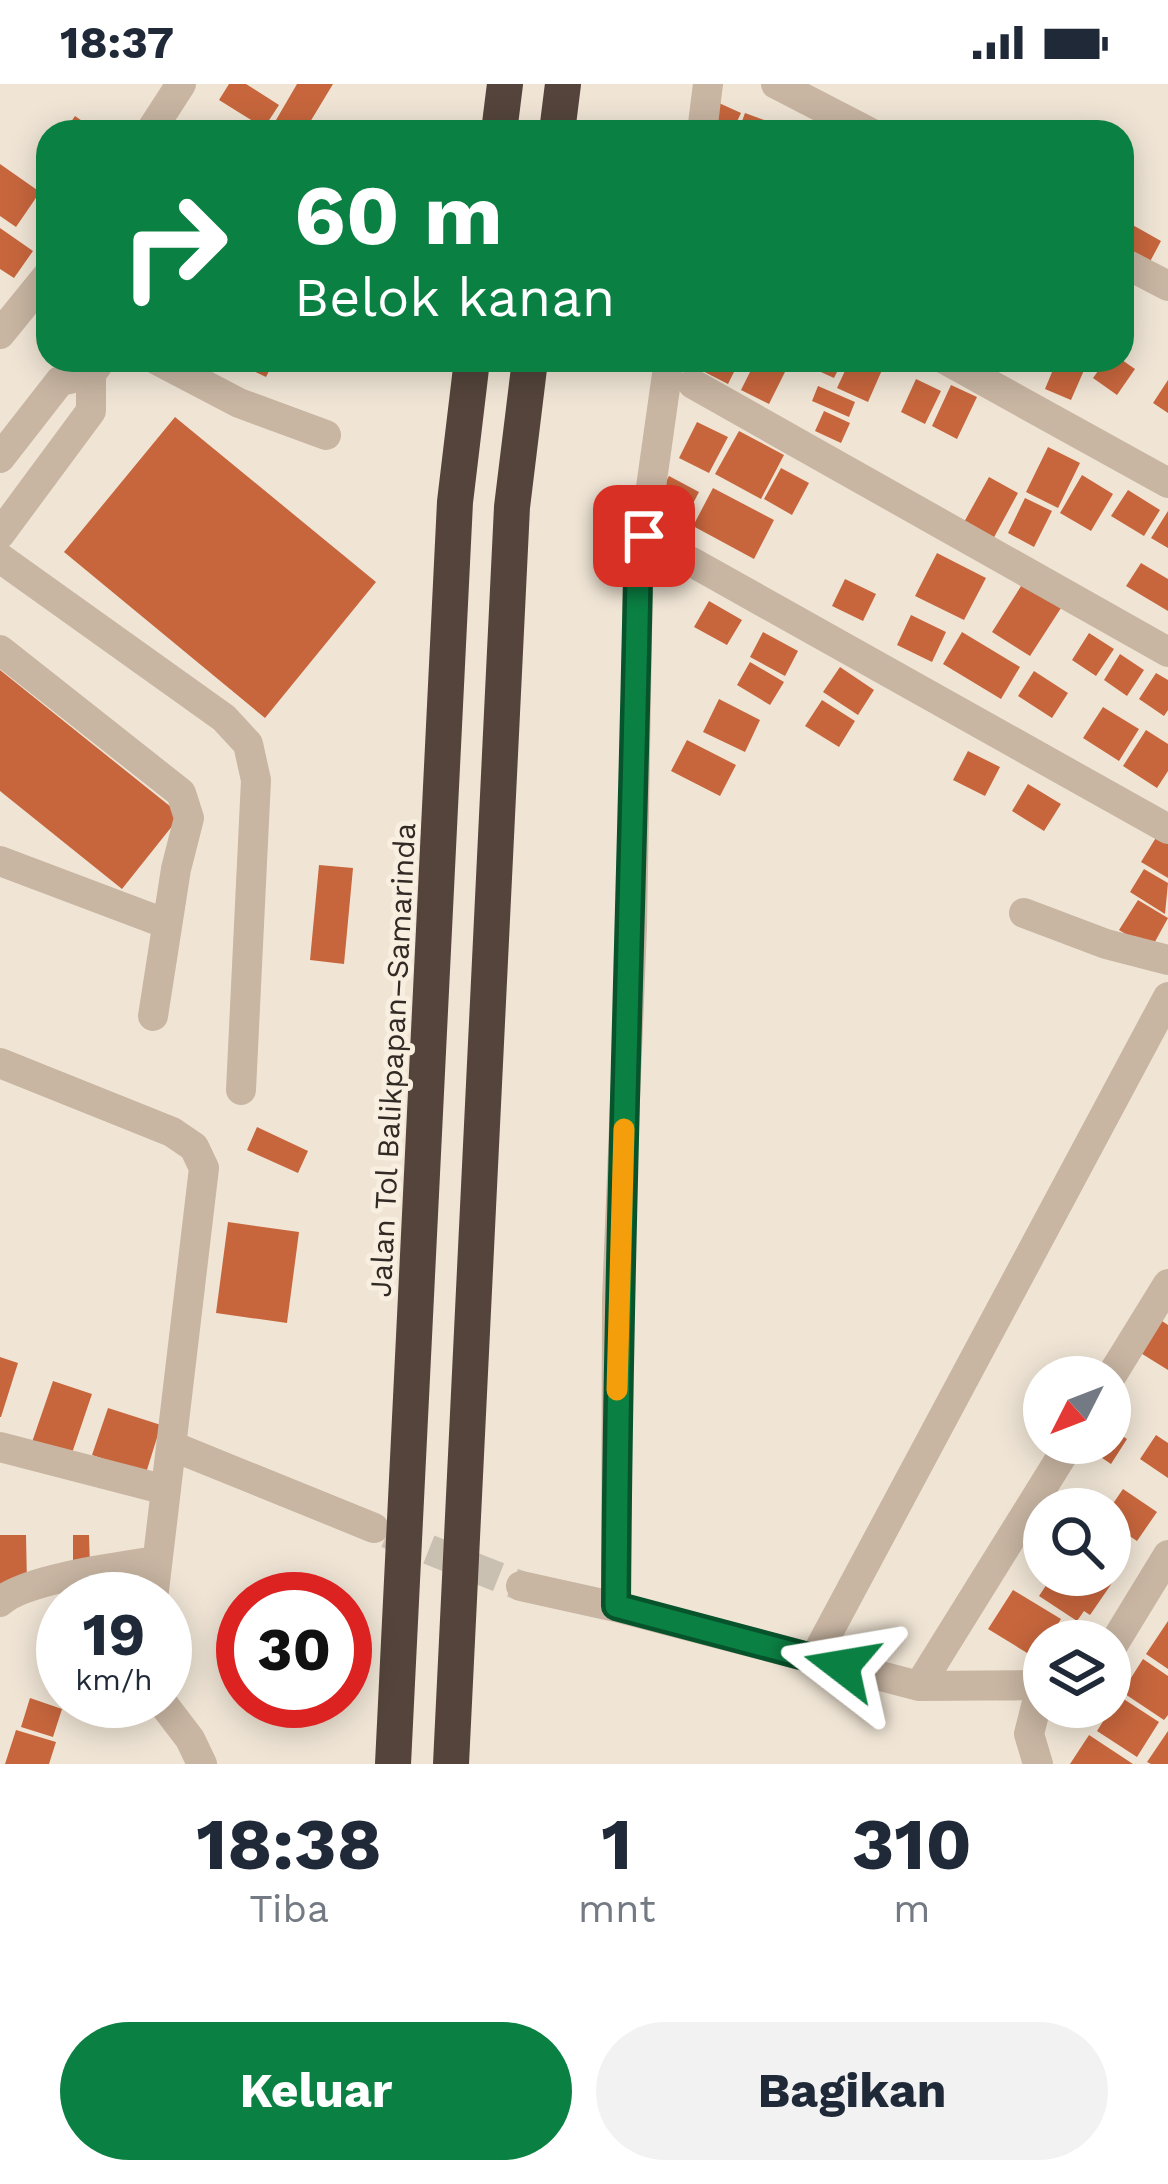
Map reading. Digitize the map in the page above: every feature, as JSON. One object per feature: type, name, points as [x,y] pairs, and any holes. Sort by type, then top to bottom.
[{"type":"highway","points":[[500,120],[505,84]]},
{"type":"highway","points":[[558,120],[563,84]]},
{"type":"highway","name":"Jalan Tol Balikpapan–Samarinda","points":[[393,1764],[454,502],[470,372]]},
{"type":"highway","points":[[451,1764],[512,507],[529,372]]},
{"type":"street","points":[[158,120],[181,84]]},
{"type":"street","points":[[704,120],[708,84]]},
{"type":"street","points":[[779,85],[846,120]]},
{"type":"street","points":[[1134,268],[1168,286]]},
{"type":"street","points":[[0,334],[36,290]]},
{"type":"street","points":[[0,458],[60,381],[83,372]]},
{"type":"street","points":[[0,534],[92,411],[96,372]]},
{"type":"street","points":[[180,372],[239,403],[326,435]]},
{"type":"street","points":[[616,1606],[617,1300],[632,927],[638,579],[667,372]]},
{"type":"street","points":[[968,372],[1168,483]]},
{"type":"street","points":[[693,384],[1168,652]]},
{"type":"street","points":[[0,558],[224,718],[248,744],[256,780],[241,1090]]},
{"type":"street","points":[[690,561],[1168,830]]},
{"type":"street","points":[[0,650],[181,793],[188,818],[153,1016]]},
{"type":"street","points":[[0,861],[167,924]]},
{"type":"street","points":[[1024,913],[1106,944],[1168,960]]},
{"type":"street","points":[[814,1660],[1168,998]]},
{"type":"street","points":[[0,1063],[172,1132],[194,1147],[204,1168],[155,1572]]},
{"type":"street","points":[[1124,1356],[1168,1284]]},
{"type":"street","points":[[172,1446],[374,1528]]},
{"type":"street","points":[[0,1448],[166,1490]]},
{"type":"street","points":[[919,1686],[1057,1464]]},
{"type":"street","points":[[1128,1620],[1168,1555]]},
{"type":"street","points":[[0,1602],[35,1584],[156,1561]]},
{"type":"street","points":[[521,1586],[616,1606],[919,1686],[1023,1686]]},
{"type":"street","points":[[182,1728],[202,1764]]},
{"type":"street","points":[[1030,1728],[1030,1760]]},
{"type":"building","points":[[229,84],[246,84],[279,105],[269,120],[251,120],[219,100]]},
{"type":"building","points":[[297,84],[333,84],[311,120],[276,120]]},
{"type":"building","points":[[719,103],[741,113],[738,120],[712,120]]},
{"type":"building","points":[[0,164],[36,189],[36,198],[16,227],[0,216]]},
{"type":"building","points":[[1134,226],[1161,241],[1145,271],[1134,265]]},
{"type":"building","points":[[0,228],[33,251],[14,278],[0,269]]},
{"type":"building","points":[[705,372],[734,372],[728,384]]},
{"type":"building","points":[[750,372],[785,372],[769,404],[741,390]]},
{"type":"building","points":[[844,372],[881,372],[868,402],[837,388]]},
{"type":"building","points":[[1052,372],[1083,372],[1071,400],[1045,389]]},
{"type":"building","points":[[1097,372],[1133,372],[1117,395],[1093,378]]},
{"type":"building","points":[[916,379],[941,391],[925,424],[901,412]]},
{"type":"building","points":[[1168,380],[1168,413],[1153,403]]},
{"type":"building","points":[[951,385],[977,397],[957,439],[932,426]]},
{"type":"building","points":[[818,386],[855,402],[849,417],[812,401]]},
{"type":"building","points":[[824,411],[850,423],[841,443],[815,431]]},
{"type":"building","points":[[175,417],[376,582],[265,718],[64,552]]},
{"type":"building","points":[[697,422],[728,437],[709,473],[679,458]]},
{"type":"building","points":[[739,431],[784,455],[761,499],[715,474]]},
{"type":"building","points":[[1048,447],[1080,463],[1058,508],[1026,492]]},
{"type":"building","points":[[781,468],[809,483],[792,515],[764,499]]},
{"type":"building","points":[[1082,475],[1113,494],[1091,531],[1060,513]]},
{"type":"building","points":[[669,476],[699,492],[685,519],[654,503]]},
{"type":"building","points":[[989,477],[1018,493],[992,541],[963,524]]},
{"type":"building","points":[[713,488],[774,520],[754,559],[693,526]]},
{"type":"building","points":[[1128,490],[1160,510],[1144,536],[1111,516]]},
{"type":"building","points":[[1025,498],[1052,511],[1034,547],[1008,533]]},
{"type":"building","points":[[1168,511],[1168,548],[1151,538]]},
{"type":"building","points":[[937,553],[986,578],[964,620],[915,596]]},
{"type":"building","points":[[1141,563],[1168,579],[1168,611],[1126,586]]},
{"type":"building","points":[[845,579],[876,594],[863,621],[832,606]]},
{"type":"building","points":[[1023,583],[1061,608],[1030,656],[992,632]]},
{"type":"building","points":[[709,601],[742,620],[727,645],[694,627]]},
{"type":"building","points":[[911,615],[946,632],[932,662],[897,645]]},
{"type":"building","points":[[763,632],[798,651],[785,676],[750,657]]},
{"type":"building","points":[[962,632],[1020,667],[1001,699],[943,664]]},
{"type":"building","points":[[1089,633],[1114,649],[1096,676],[1072,660]]},
{"type":"building","points":[[1120,654],[1144,670],[1127,696],[1104,680]]},
{"type":"building","points":[[750,662],[784,682],[770,705],[737,685]]},
{"type":"building","points":[[840,667],[874,690],[858,715],[823,692]]},
{"type":"building","points":[[0,670],[181,815],[122,889],[0,791]]},
{"type":"building","points":[[1034,671],[1068,693],[1052,718],[1018,696]]},
{"type":"building","points":[[1156,673],[1168,680],[1164,716],[1139,699]]},
{"type":"building","points":[[719,699],[760,720],[745,752],[703,732]]},
{"type":"building","points":[[822,700],[855,721],[839,747],[805,726]]},
{"type":"building","points":[[1103,707],[1139,729],[1119,761],[1083,738]]},
{"type":"building","points":[[1146,730],[1168,744],[1168,771],[1157,788],[1123,766]]},
{"type":"building","points":[[687,740],[736,765],[720,796],[671,771]]},
{"type":"building","points":[[968,751],[1000,767],[985,796],[953,780]]},
{"type":"building","points":[[1028,784],[1061,804],[1044,831],[1012,811]]},
{"type":"building","points":[[1157,836],[1168,843],[1168,878],[1141,862]]},
{"type":"building","points":[[319,865],[353,868],[344,964],[310,960]]},
{"type":"building","points":[[1144,869],[1168,883],[1165,914],[1130,892]]},
{"type":"building","points":[[1138,900],[1168,918],[1151,949],[1119,930]]},
{"type":"building","points":[[257,1127],[308,1151],[298,1173],[247,1150]]},
{"type":"building","points":[[228,1222],[299,1232],[287,1323],[216,1313]]},
{"type":"building","points":[[1159,1319],[1168,1325],[1168,1370],[1139,1352]]},
{"type":"building","points":[[0,1357],[18,1363],[1,1417],[0,1417]]},
{"type":"building","points":[[53,1381],[92,1394],[70,1459],[31,1445]]},
{"type":"building","points":[[108,1408],[161,1425],[146,1473],[92,1455]]},
{"type":"building","points":[[1156,1435],[1168,1443],[1168,1478],[1140,1459]]},
{"type":"building","points":[[1131,1494],[1157,1512],[1137,1541],[1131,1537]]},
{"type":"building","points":[[0,1535],[26,1535],[27,1584],[0,1584]]},
{"type":"building","points":[[73,1535],[89,1535],[90,1568],[73,1568]]},
{"type":"building","points":[[1013,1590],[1061,1619],[1023,1620],[1023,1650],[988,1629]]},
{"type":"building","points":[[1039,1596],[1103,1596],[1090,1615],[1084,1611],[1075,1620]]},
{"type":"building","points":[[1168,1621],[1168,1669],[1146,1654]]},
{"type":"building","points":[[1143,1659],[1168,1676],[1164,1720],[1131,1698],[1131,1678]]},
{"type":"building","points":[[30,1698],[36,1700],[36,1728],[56,1728],[53,1737],[21,1727]]},
{"type":"building","points":[[1131,1704],[1159,1722],[1137,1757],[1097,1731],[1131,1728]]},
{"type":"building","points":[[16,1730],[56,1742],[49,1764],[5,1764]]},
{"type":"building","points":[[1168,1731],[1168,1764],[1147,1762]]},
{"type":"building","points":[[1089,1735],[1133,1764],[1070,1764]]},
{"type":"tunnel","points":[[387,1533],[521,1586]]},
{"type":"slow traffic","points":[[617,1390],[624,1129]]},
{"type":"route","points":[[644,536],[638,579],[632,927],[617,1300],[616,1606],[842,1666]]}]
